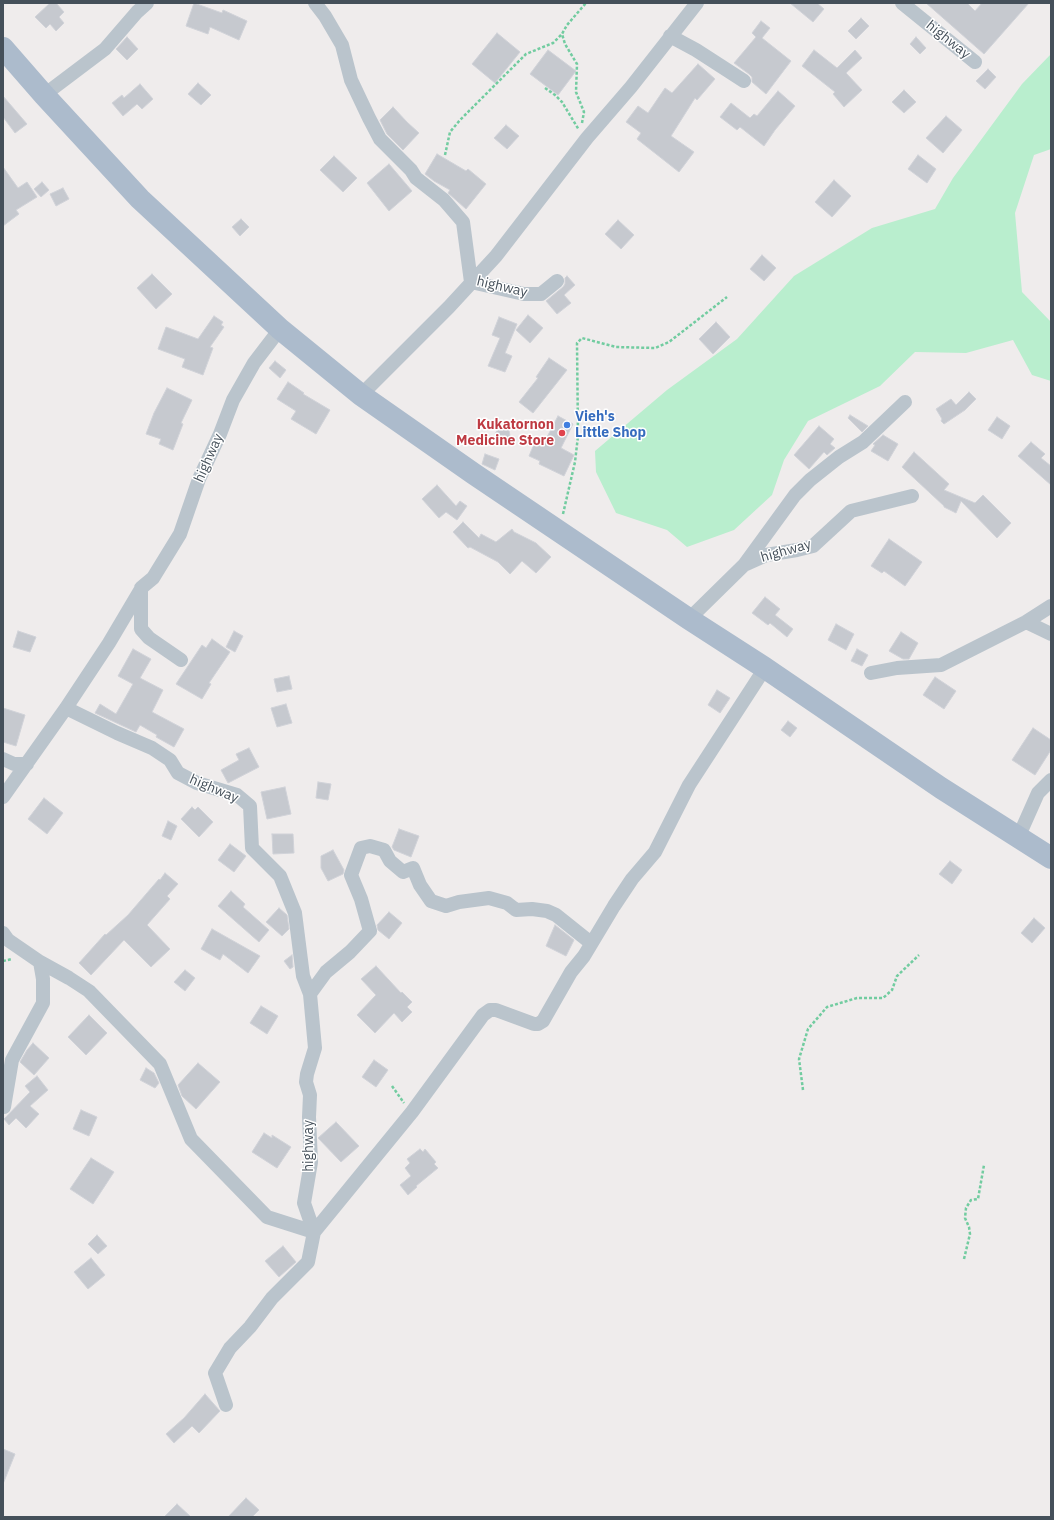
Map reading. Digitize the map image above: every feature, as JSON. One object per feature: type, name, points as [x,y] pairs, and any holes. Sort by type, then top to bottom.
[{"type":"main road","points":[[3,48],[140,199],[280,329],[361,395],[474,474],[689,619],[765,668],[934,783],[1051,858]]},
{"type":"street","points":[[44,94],[105,49],[137,12],[147,3]]},
{"type":"street","name":"highway","points":[[315,3],[325,16],[342,45],[351,80],[380,138],[411,170],[416,178],[444,200],[463,222],[471,282],[524,294],[541,294],[557,281]]},
{"type":"street","points":[[361,395],[449,307],[496,256],[586,138],[631,87],[697,3]]},
{"type":"street","name":"highway","points":[[902,3],[975,62]]},
{"type":"street","points":[[670,36],[696,50],[744,82]]},
{"type":"street","name":"highway","points":[[3,797],[66,708],[109,643],[141,588],[153,578],[180,534],[199,479],[220,434],[233,400],[254,363],[280,329]]},
{"type":"street","name":"highway","points":[[689,619],[744,565],[795,495],[810,480],[839,457],[863,442],[905,402]]},
{"type":"street","name":"highway","points":[[744,565],[766,555],[813,546],[851,510],[912,496]]},
{"type":"street","points":[[141,588],[140,629],[149,638],[181,660]]},
{"type":"street","points":[[871,673],[897,668],[941,665],[1026,622],[1051,606]]},
{"type":"street","points":[[1026,622],[1051,634]]},
{"type":"street","points":[[226,1405],[215,1373],[230,1348],[250,1327],[272,1298],[308,1262],[314,1232],[412,1112],[483,1015],[490,1010],[496,1010],[534,1024],[538,1024],[543,1021],[571,972],[584,956],[632,879],[655,852],[689,785],[765,668]]},
{"type":"street","name":"highway","points":[[66,708],[152,748],[170,760],[178,773],[197,783],[237,795],[250,806],[252,848],[280,876],[295,913],[303,976],[310,994],[315,1048],[306,1082],[310,1095],[309,1117],[311,1162],[304,1203],[314,1232]]},
{"type":"street","points":[[3,759],[14,764],[27,764]]},
{"type":"street","points":[[1018,838],[1038,793],[1051,780]]},
{"type":"street","points":[[310,994],[326,972],[350,952],[370,931],[362,899],[351,875],[361,848],[370,846],[384,850],[390,861],[403,872],[413,868],[420,885],[431,901],[446,906],[459,902],[489,898],[507,903],[516,910],[532,909],[547,911],[556,915],[591,943]]},
{"type":"street","points":[[3,933],[8,940],[40,962],[89,991],[160,1064],[191,1139],[267,1217],[314,1232]]},
{"type":"street","points":[[4,1107],[12,1060],[43,1003],[44,979],[40,962]]},
{"type":"path","points":[[445,155],[450,132],[460,120],[526,54],[552,44],[562,34],[586,3]]},
{"type":"path","points":[[545,88],[562,102],[581,134],[584,112],[576,92],[577,64],[565,44],[562,34]]},
{"type":"path","points":[[560,531],[575,462],[578,436],[577,343],[582,338],[616,347],[655,348],[670,342],[728,297]]},
{"type":"path","points":[[803,1090],[799,1059],[808,1029],[827,1007],[857,998],[883,998],[892,990],[898,976],[919,955]]},
{"type":"path","points":[[392,1086],[412,1112]]},
{"type":"path","points":[[964,1259],[970,1234],[970,1227],[965,1218],[966,1208],[971,1200],[978,1199],[981,1188],[981,1174],[984,1165]]},
{"type":"green space","points":[[1051,54],[1051,149],[1034,155],[1015,213],[1022,292],[1051,322],[1051,381],[1032,375],[1013,340],[966,353],[915,352],[880,386],[808,421],[784,460],[772,495],[734,530],[687,547],[667,530],[616,513],[596,472],[595,451],[667,390],[737,339],[794,276],[872,228],[935,209],[953,178],[1022,84]]},
{"type":"building","points":[[50,3],[56,3],[64,12],[59,17],[64,23],[56,31],[50,24],[46,28],[35,17]]},
{"type":"building","points":[[194,3],[222,13],[223,10],[247,21],[239,40],[210,27],[208,34],[186,26]]},
{"type":"building","points":[[790,3],[817,3],[824,9],[813,22]]},
{"type":"building","points":[[926,3],[967,3],[975,11],[982,3],[1029,3],[984,54]]},
{"type":"building","points":[[861,18],[869,26],[856,39],[848,31]]},
{"type":"building","points":[[761,21],[770,28],[762,38],[791,61],[766,94],[752,82],[752,77],[749,74],[734,63],[756,37],[752,33]]},
{"type":"building","points":[[497,33],[520,52],[495,83],[472,64]]},
{"type":"building","points":[[127,37],[138,49],[127,60],[116,49]]},
{"type":"building","points":[[916,37],[926,48],[920,54],[910,44]]},
{"type":"building","points":[[548,50],[576,71],[558,95],[530,74]]},
{"type":"building","points":[[814,50],[837,68],[855,50],[862,58],[846,73],[862,90],[844,107],[833,94],[835,92],[802,66]]},
{"type":"building","points":[[698,64],[715,79],[697,100],[695,98],[671,136],[694,152],[679,172],[637,139],[641,133],[626,122],[638,106],[648,113],[665,88],[672,93]]},
{"type":"building","points":[[988,69],[996,77],[985,89],[976,81]]},
{"type":"building","points":[[198,83],[211,95],[201,105],[188,94]]},
{"type":"building","points":[[140,84],[153,99],[142,109],[137,104],[123,116],[112,103],[122,95],[124,98]]},
{"type":"building","points":[[904,90],[916,102],[904,113],[892,102]]},
{"type":"building","points":[[778,91],[795,106],[764,146],[740,127],[737,130],[720,117],[731,103],[750,118],[754,114],[757,116]]},
{"type":"building","points":[[3,96],[27,124],[15,133],[3,117]]},
{"type":"building","points":[[393,107],[419,133],[403,150],[387,134],[380,120]]},
{"type":"building","points":[[946,116],[962,130],[943,153],[926,138]]},
{"type":"building","points":[[506,125],[519,136],[507,149],[494,138]]},
{"type":"building","points":[[437,154],[466,171],[468,169],[486,184],[466,209],[448,193],[450,190],[425,174]]},
{"type":"building","points":[[918,155],[936,169],[927,183],[908,169]]},
{"type":"building","points":[[334,156],[357,178],[343,192],[320,170]]},
{"type":"building","points":[[389,164],[412,191],[389,211],[367,183]]},
{"type":"building","points":[[3,167],[18,188],[27,182],[37,197],[16,210],[19,214],[3,226]]},
{"type":"building","points":[[834,180],[851,196],[832,217],[815,202]]},
{"type":"building","points":[[42,182],[49,190],[41,197],[34,189]]},
{"type":"building","points":[[63,188],[69,199],[56,206],[50,194]]},
{"type":"building","points":[[241,219],[249,227],[240,236],[232,227]]},
{"type":"building","points":[[618,220],[634,235],[621,249],[605,234]]},
{"type":"building","points":[[762,255],[776,268],[764,281],[750,269]]},
{"type":"building","points":[[152,274],[172,294],[156,309],[137,288]]},
{"type":"building","points":[[567,276],[575,285],[564,295],[571,303],[557,314],[546,301],[563,287]]},
{"type":"building","points":[[528,315],[543,328],[530,343],[516,330]]},
{"type":"building","points":[[214,316],[223,322],[221,325],[224,327],[210,347],[213,348],[203,375],[182,367],[185,359],[158,349],[166,327],[198,339]]},
{"type":"building","points":[[499,317],[517,324],[505,353],[512,356],[505,372],[488,366],[500,338],[492,335]]},
{"type":"building","points":[[716,322],[730,337],[713,354],[699,339]]},
{"type":"building","points":[[549,358],[567,370],[533,413],[519,402],[538,378],[536,377]]},
{"type":"building","points":[[275,361],[286,370],[280,378],[269,368]]},
{"type":"building","points":[[288,382],[304,393],[303,394],[330,410],[316,434],[291,419],[296,411],[277,399]]},
{"type":"building","points":[[167,388],[192,400],[181,423],[183,424],[173,450],[159,444],[161,439],[146,434],[154,413]]},
{"type":"building","points":[[969,392],[976,399],[965,410],[944,424],[941,421],[942,419],[936,409],[951,399],[956,405]]},
{"type":"building","points":[[850,415],[868,426],[862,432],[848,418]]},
{"type":"building","points":[[558,416],[573,424],[561,448],[574,455],[564,476],[539,464],[540,461],[529,456],[537,437],[545,441]]},
{"type":"building","points":[[997,417],[1010,426],[1002,439],[988,430]]},
{"type":"building","points":[[819,426],[834,439],[830,444],[835,448],[827,455],[824,452],[809,469],[794,455]]},
{"type":"building","points":[[501,428],[509,430],[510,436],[507,442],[499,445],[495,434],[498,429]]},
{"type":"building","points":[[883,435],[898,444],[888,461],[871,451],[875,445],[873,444]]},
{"type":"building","points":[[1031,442],[1045,454],[1041,458],[1051,466],[1051,485],[1018,456]]},
{"type":"building","points":[[914,452],[949,484],[944,490],[975,503],[983,495],[1011,523],[997,538],[961,501],[956,513],[944,507],[902,467]]},
{"type":"building","points":[[485,454],[499,459],[495,470],[482,464]]},
{"type":"building","points":[[437,485],[456,506],[460,501],[467,506],[457,520],[446,512],[439,518],[422,499]]},
{"type":"building","points":[[463,522],[479,538],[481,534],[496,542],[512,529],[514,532],[536,543],[551,557],[536,573],[522,561],[510,574],[498,562],[470,547],[468,548],[453,532]]},
{"type":"building","points":[[889,539],[922,562],[905,586],[884,571],[882,573],[871,566]]},
{"type":"building","points":[[765,597],[780,609],[775,615],[793,629],[787,637],[770,623],[768,625],[752,613]]},
{"type":"building","points":[[836,624],[854,634],[846,650],[828,640]]},
{"type":"building","points":[[18,631],[36,637],[30,652],[13,647]]},
{"type":"building","points":[[234,631],[243,636],[235,652],[226,647]]},
{"type":"building","points":[[901,632],[918,643],[909,659],[903,659],[889,651]]},
{"type":"building","points":[[212,639],[230,652],[209,683],[211,684],[202,699],[176,684],[202,645],[206,648]]},
{"type":"building","points":[[133,649],[151,659],[140,678],[163,690],[152,712],[184,729],[174,747],[156,737],[157,735],[140,725],[136,732],[95,713],[100,704],[116,714],[133,684],[118,676]]},
{"type":"building","points":[[857,649],[868,655],[862,666],[851,661]]},
{"type":"building","points":[[289,676],[292,689],[277,692],[274,679]]},
{"type":"building","points":[[935,677],[956,691],[944,709],[923,695]]},
{"type":"building","points":[[717,690],[730,698],[720,713],[708,705]]},
{"type":"building","points":[[286,704],[292,723],[277,727],[271,708]]},
{"type":"building","points":[[3,708],[25,715],[16,746],[3,742]]},
{"type":"building","points":[[788,721],[797,728],[790,737],[781,730]]},
{"type":"building","points":[[1033,728],[1051,740],[1051,750],[1035,775],[1012,760]]},
{"type":"building","points":[[249,748],[259,767],[228,783],[221,770],[239,760],[236,754]]},
{"type":"building","points":[[318,782],[331,784],[328,800],[316,798]]},
{"type":"building","points":[[285,787],[291,814],[267,819],[261,792]]},
{"type":"building","points":[[44,798],[63,813],[47,834],[28,819]]},
{"type":"building","points":[[192,807],[195,810],[198,807],[213,822],[199,837],[181,819]]},
{"type":"building","points":[[168,821],[177,826],[171,840],[162,836]]},
{"type":"building","points":[[399,829],[419,836],[411,857],[394,850],[392,847]]},
{"type":"building","points":[[272,834],[293,834],[294,853],[273,854]]},
{"type":"building","points":[[230,844],[246,856],[234,872],[218,860]]},
{"type":"building","points":[[333,850],[344,870],[343,874],[328,881],[321,868],[321,856]]},
{"type":"building","points":[[950,861],[962,870],[952,884],[939,874]]},
{"type":"building","points":[[165,873],[178,884],[167,896],[170,899],[147,925],[170,949],[151,967],[124,940],[91,975],[79,963],[105,934],[106,935],[128,915]]},
{"type":"building","points":[[231,891],[245,904],[243,907],[269,930],[259,942],[218,906]]},
{"type":"building","points":[[279,908],[287,915],[289,929],[282,936],[266,922]]},
{"type":"building","points":[[389,912],[402,923],[389,939],[378,930],[377,925]]},
{"type":"building","points":[[1034,918],[1045,928],[1032,943],[1021,933]]},
{"type":"building","points":[[555,925],[574,940],[566,956],[546,946]]},
{"type":"building","points":[[212,929],[260,956],[248,973],[223,954],[220,960],[201,949]]},
{"type":"building","points":[[292,955],[293,967],[290,969],[284,961]]},
{"type":"building","points":[[376,966],[401,993],[402,992],[412,1002],[407,1007],[412,1012],[402,1022],[394,1013],[375,1033],[357,1015],[376,995],[361,979]]},
{"type":"building","points":[[185,970],[195,978],[185,991],[174,982]]},
{"type":"building","points":[[261,1006],[278,1016],[267,1034],[250,1023]]},
{"type":"building","points":[[89,1015],[107,1033],[86,1055],[68,1037]]},
{"type":"building","points":[[33,1043],[49,1058],[34,1075],[20,1062]]},
{"type":"building","points":[[374,1060],[388,1070],[376,1087],[362,1077]]},
{"type":"building","points":[[198,1063],[220,1082],[196,1109],[182,1096],[178,1085]]},
{"type":"building","points":[[146,1068],[154,1073],[159,1083],[155,1088],[140,1080]]},
{"type":"building","points":[[37,1076],[48,1090],[30,1106],[39,1114],[26,1128],[16,1118],[9,1125],[4,1119],[30,1092],[25,1086]]},
{"type":"building","points":[[81,1110],[97,1117],[89,1136],[73,1129]]},
{"type":"building","points":[[336,1122],[359,1146],[341,1162],[318,1138]]},
{"type":"building","points":[[264,1133],[272,1138],[272,1135],[291,1147],[277,1168],[252,1152]]},
{"type":"building","points":[[420,1149],[423,1152],[425,1149],[436,1162],[434,1164],[438,1168],[416,1186],[417,1187],[408,1195],[400,1185],[411,1176],[405,1168],[410,1163],[407,1159]]},
{"type":"building","points":[[91,1158],[114,1172],[93,1204],[70,1189]]},
{"type":"building","points":[[97,1235],[107,1246],[98,1254],[88,1244]]},
{"type":"building","points":[[283,1246],[296,1262],[279,1277],[265,1261]]},
{"type":"building","points":[[91,1258],[105,1275],[88,1289],[74,1272]]},
{"type":"building","points":[[205,1394],[220,1411],[199,1433],[192,1426],[174,1443],[166,1434],[184,1418]]},
{"type":"building","points":[[3,1449],[15,1454],[3,1484]]},
{"type":"building","points":[[246,1498],[259,1510],[252,1517],[228,1517]]},
{"type":"building","points":[[177,1504],[191,1517],[164,1517]]},
{"type":"place","name":"Vieh's Little Shop","points":[[567,425]]},
{"type":"place","name":"Kukatornon Medicine Store","points":[[562,433]]}]
